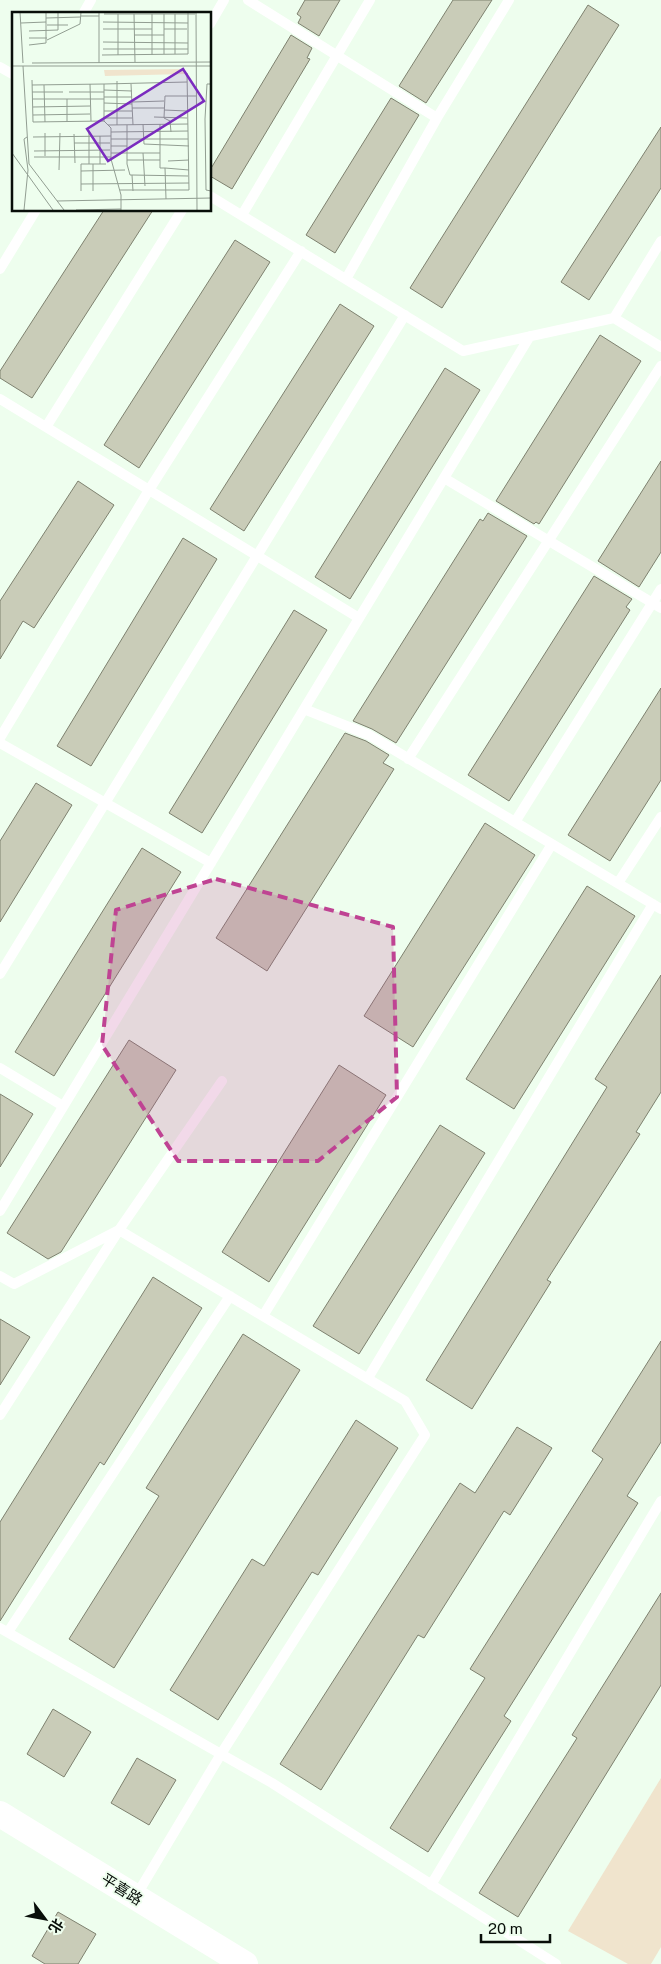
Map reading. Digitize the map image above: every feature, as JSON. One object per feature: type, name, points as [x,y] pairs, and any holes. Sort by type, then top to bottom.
[{"type":"street","name":"平喜路","points":[[0,1814],[245,1964]]},
{"type":"lane","points":[[84,12],[91,0]]},
{"type":"lane","points":[[211,22],[224,0]]},
{"type":"lane","points":[[248,0],[438,118]]},
{"type":"lane","points":[[242,215],[370,0]]},
{"type":"lane","points":[[346,279],[438,118],[509,0]]},
{"type":"lane","points":[[0,67],[12,74]]},
{"type":"lane","points":[[211,197],[463,351],[614,318],[661,347]]},
{"type":"lane","points":[[0,269],[35,211]]},
{"type":"lane","points":[[46,427],[181,211]]},
{"type":"lane","points":[[614,318],[661,241]]},
{"type":"lane","points":[[0,738],[149,490],[301,251]]},
{"type":"lane","points":[[0,974],[405,315]]},
{"type":"lane","points":[[0,1211],[530,336]]},
{"type":"lane","points":[[408,759],[661,366]]},
{"type":"lane","points":[[0,399],[359,618]]},
{"type":"lane","points":[[444,478],[657,606]]},
{"type":"lane","points":[[515,822],[657,606],[661,589]]},
{"type":"lane","points":[[304,709],[369,735],[657,906],[368,1378]]},
{"type":"lane","points":[[0,743],[211,863]]},
{"type":"lane","points":[[618,883],[661,817]]},
{"type":"lane","points":[[263,1316],[552,844]]},
{"type":"lane","points":[[0,1068],[63,1106]]},
{"type":"lane","points":[[0,1415],[119,1230],[222,1080]]},
{"type":"lane","points":[[0,1276],[14,1284],[119,1230]]},
{"type":"lane","points":[[119,1230],[406,1401],[425,1435],[221,1754],[136,1897]]},
{"type":"lane","points":[[230,1296],[4,1630],[272,1783],[556,1964]]},
{"type":"lane","points":[[431,1885],[661,1501]]},
{"type":"highlighted area","points":[[216,879],[393,927],[397,1097],[318,1161],[178,1161],[102,1045],[116,910]]},
{"type":"shaded area","points":[[661,1778],[661,1947],[651,1964],[628,1964],[568,1931]]},
{"type":"building","points":[[305,0],[340,0],[319,36],[298,23],[301,17],[297,14]]},
{"type":"building","points":[[453,0],[492,0],[426,103],[399,86]]},
{"type":"building","points":[[588,5],[619,25],[442,308],[410,288]]},
{"type":"building","points":[[291,35],[312,48],[307,58],[310,59],[232,189],[211,177],[211,168]]},
{"type":"building","points":[[391,98],[419,115],[335,253],[306,235]]},
{"type":"building","points":[[661,127],[661,188],[589,300],[561,282]]},
{"type":"building","points":[[103,211],[152,211],[32,398],[0,378],[0,371]]},
{"type":"building","points":[[235,240],[270,262],[139,468],[104,445]]},
{"type":"building","points":[[340,304],[374,326],[244,531],[210,509]]},
{"type":"building","points":[[600,335],[641,361],[539,524],[536,522],[534,524],[496,501]]},
{"type":"building","points":[[445,368],[480,390],[350,599],[315,577]]},
{"type":"building","points":[[661,461],[661,552],[639,587],[598,561]]},
{"type":"building","points":[[78,481],[114,505],[34,628],[23,621],[0,659],[0,601]]},
{"type":"building","points":[[488,513],[527,536],[396,743],[372,729],[353,721],[480,519],[483,521]]},
{"type":"building","points":[[183,538],[217,559],[91,766],[57,746]]},
{"type":"building","points":[[594,576],[632,599],[626,607],[630,610],[509,801],[468,775]]},
{"type":"building","points":[[294,610],[327,630],[202,833],[169,813]]},
{"type":"building","points":[[661,688],[661,780],[610,861],[568,835]]},
{"type":"building","points":[[345,733],[366,741],[389,755],[383,763],[394,769],[267,971],[216,938]]},
{"type":"building","points":[[36,783],[72,805],[0,922],[0,841]]},
{"type":"building","points":[[485,823],[535,855],[413,1047],[364,1016]]},
{"type":"building","points":[[142,848],[181,872],[54,1076],[15,1052]]},
{"type":"building","points":[[587,886],[635,916],[514,1109],[466,1079]]},
{"type":"building","points":[[661,975],[661,1092],[636,1132],[640,1134],[547,1280],[551,1282],[472,1409],[426,1380],[607,1087],[595,1079]]},
{"type":"building","points":[[129,1040],[176,1070],[61,1252],[48,1259],[7,1233]]},
{"type":"building","points":[[339,1065],[386,1095],[269,1282],[222,1252]]},
{"type":"building","points":[[0,1094],[33,1114],[0,1167]]},
{"type":"building","points":[[440,1125],[485,1153],[359,1354],[313,1326]]},
{"type":"building","points":[[153,1277],[202,1308],[104,1465],[100,1462],[0,1621],[0,1522]]},
{"type":"building","points":[[0,1319],[30,1337],[0,1385]]},
{"type":"building","points":[[243,1334],[300,1370],[114,1668],[69,1639],[159,1496],[146,1488]]},
{"type":"building","points":[[661,1341],[661,1442],[627,1496],[638,1503],[504,1716],[511,1721],[428,1852],[390,1828],[485,1678],[470,1669],[603,1459],[592,1451]]},
{"type":"building","points":[[356,1420],[398,1448],[318,1575],[312,1572],[218,1720],[170,1690],[252,1559],[264,1566]]},
{"type":"building","points":[[517,1427],[552,1448],[510,1515],[504,1511],[424,1638],[418,1635],[321,1790],[280,1764],[460,1483],[475,1493]]},
{"type":"building","points":[[661,1593],[661,1685],[518,1917],[479,1893],[577,1738],[572,1735]]},
{"type":"building","points":[[53,1709],[91,1732],[64,1777],[27,1754]]},
{"type":"building","points":[[137,1758],[176,1780],[149,1825],[111,1803]]},
{"type":"building","points":[[58,1912],[96,1934],[78,1964],[45,1964],[32,1956]]}]
